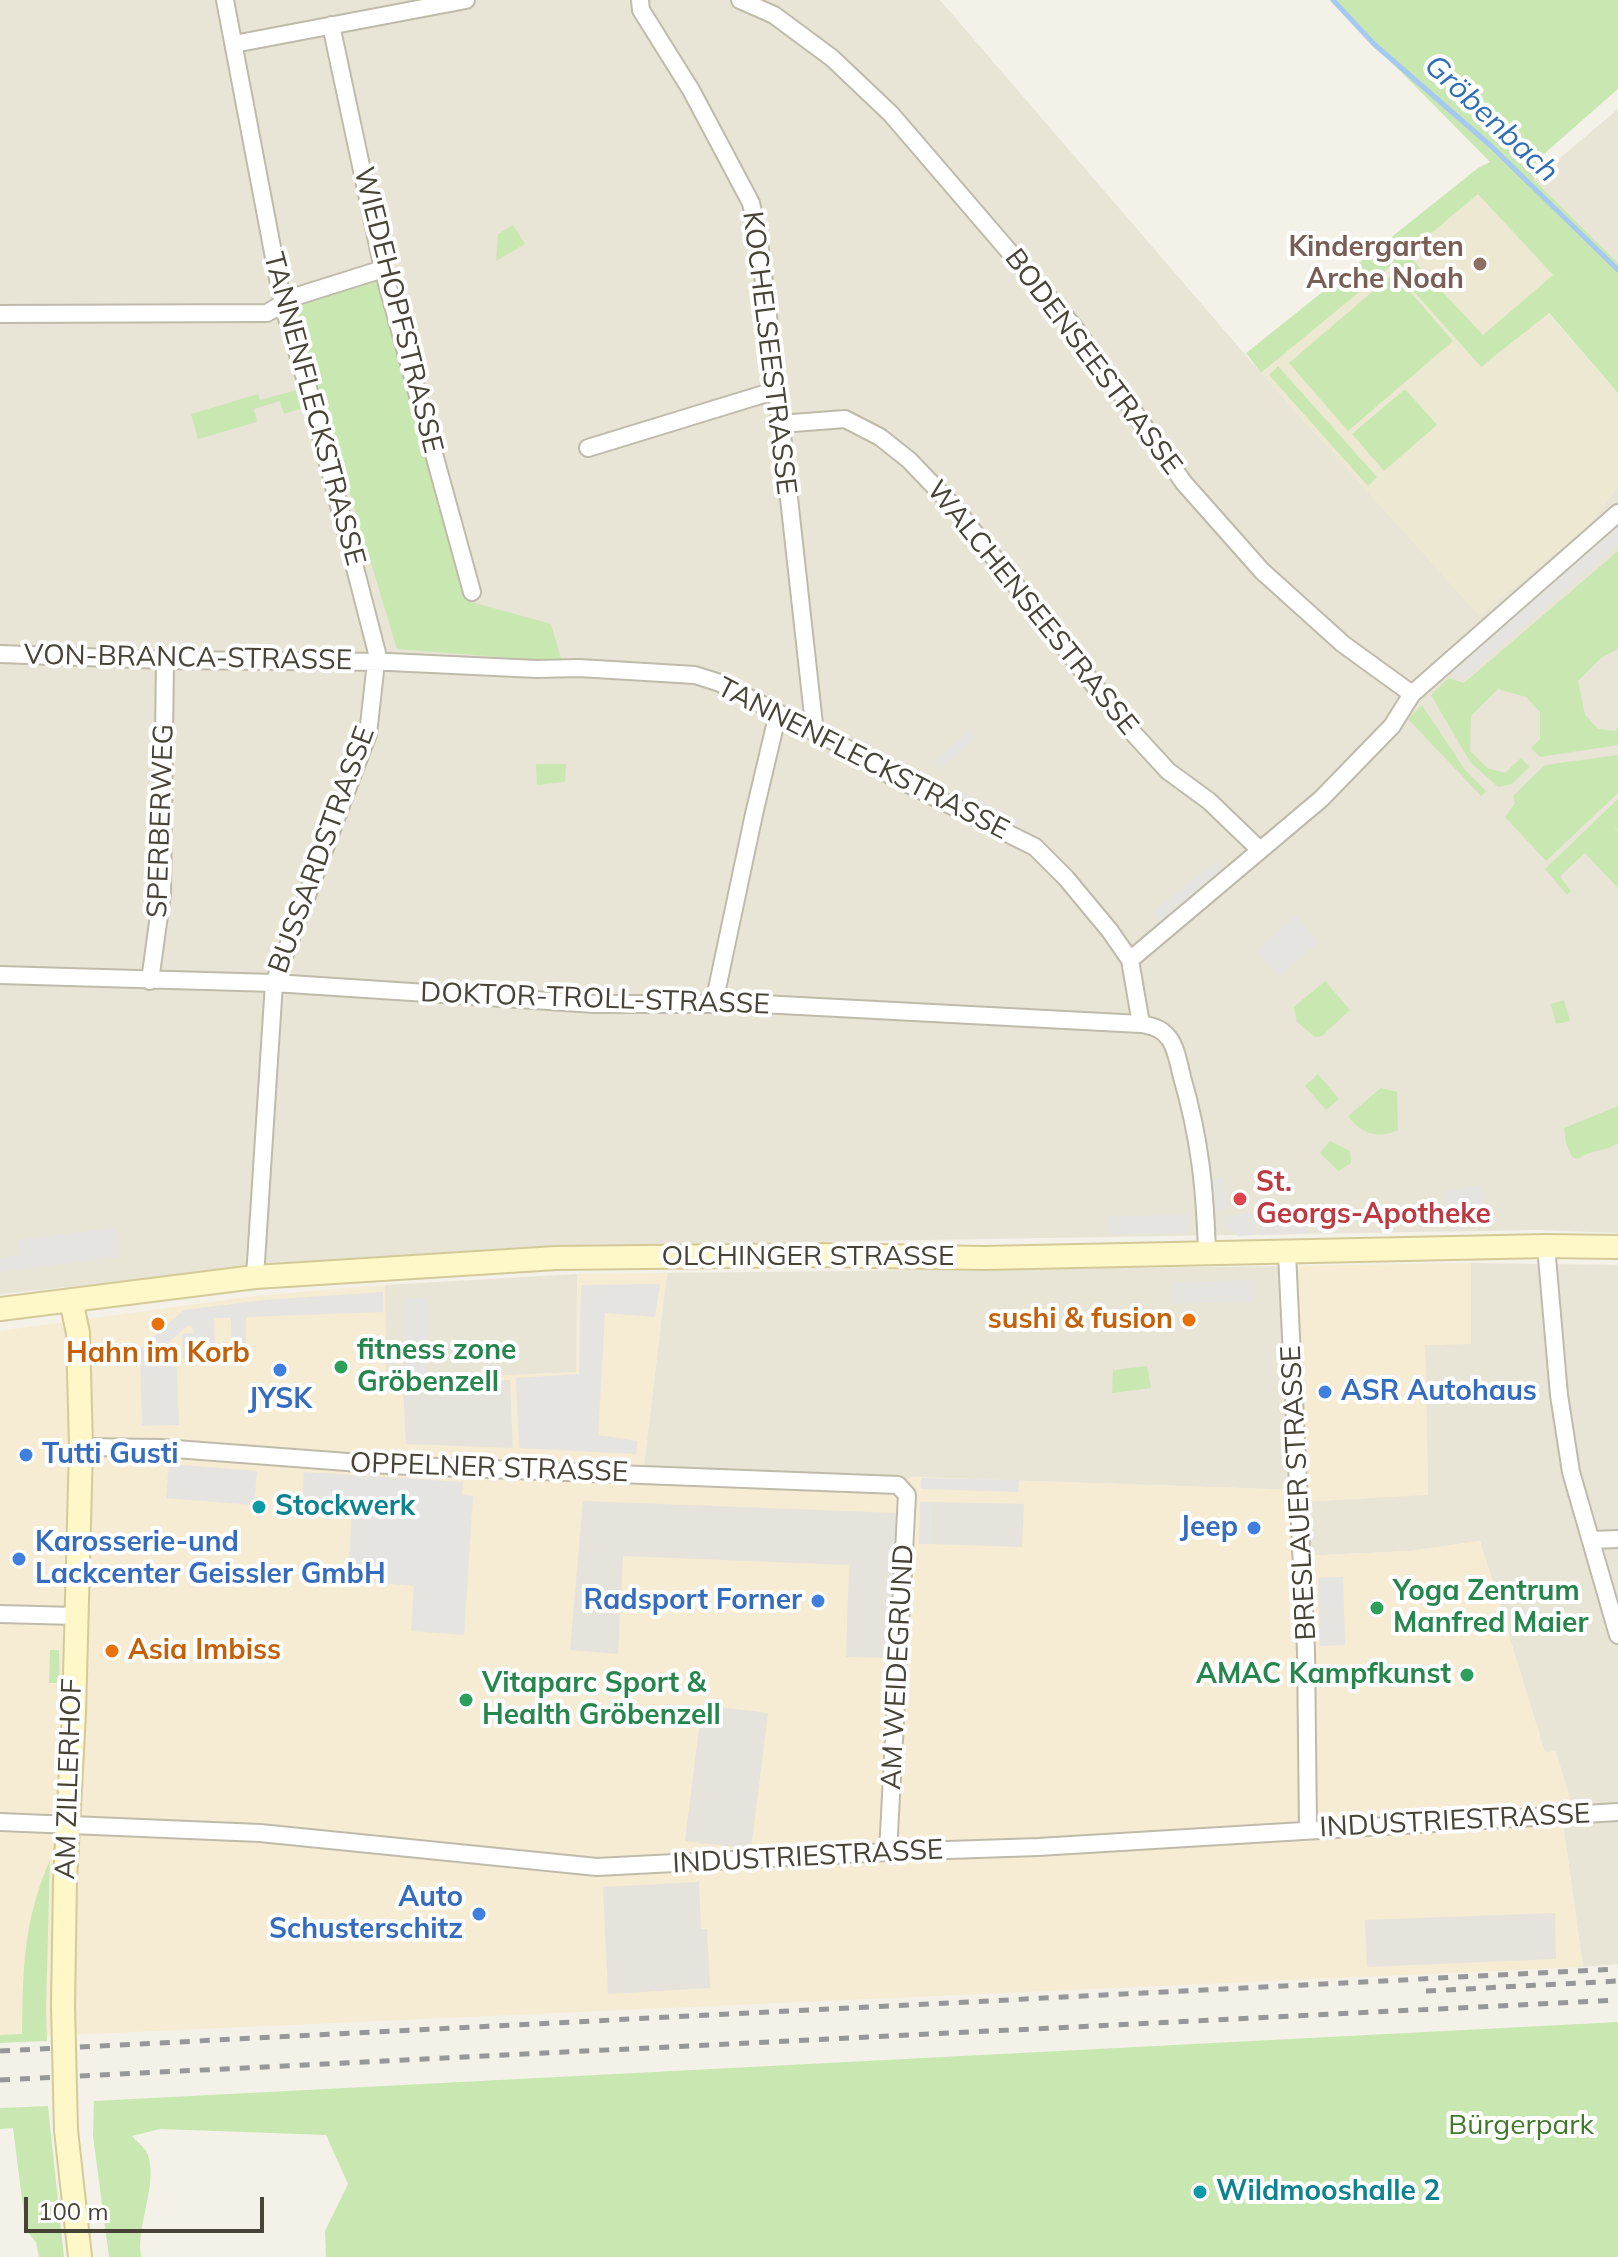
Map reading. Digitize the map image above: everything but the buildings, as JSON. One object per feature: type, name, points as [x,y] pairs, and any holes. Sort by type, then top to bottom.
[{"type":"main road","name":"OLCHINGER STRASSE","points":[[0,1309],[255,1277],[556,1258],[821,1255],[984,1258],[1618,1247]]},
{"type":"main road","name":"AM ZILLERHOF","points":[[71,1300],[78,1333],[81,1447],[63,2006],[66,2130],[80,2257]]},
{"type":"street","name":"TANNENFLECKSTRASSE","points":[[225,0],[283,305],[313,405],[377,653],[376,662],[695,675],[720,683],[854,752],[890,775],[1035,847],[1075,889],[1130,960],[1141,1024]]},
{"type":"street","points":[[234,44],[466,0]]},
{"type":"street","name":"KOCHELSEESTRASSE","points":[[640,0],[641,10],[691,90],[751,203],[758,234],[777,390],[815,733]]},
{"type":"street","name":"BODENSEESTRASSE","points":[[740,0],[774,15],[832,58],[891,114],[1074,327],[1184,483],[1262,571],[1343,644],[1412,694]]},
{"type":"street","name":"WIEDEHOPFSTRASSE","points":[[331,25],[383,269],[472,592]]},
{"type":"street","points":[[0,314],[267,313],[294,297],[383,269]]},
{"type":"street","points":[[588,448],[777,390]]},
{"type":"street","name":"WALCHENSEESTRASSE","points":[[780,424],[845,419],[880,437],[909,460],[955,508],[1123,722],[1168,771],[1209,801],[1260,850]]},
{"type":"street","points":[[1130,960],[1321,799],[1392,726],[1412,694],[1618,513]]},
{"type":"street","name":"VON-BRANCA-STRASSE","points":[[0,654],[165,660],[376,662]]},
{"type":"street","name":"SPERBERWEG","points":[[150,981],[162,893],[165,660]]},
{"type":"street","name":"BUSSARDSTRASSE","points":[[255,1277],[274,983],[368,734],[376,662]]},
{"type":"street","points":[[714,1003],[778,713]]},
{"type":"street","name":"DOKTOR-TROLL-STRASSE","points":[[0,975],[274,983],[595,1004],[714,1003],[1141,1024]]},
{"type":"street","points":[[1141,1024],[1159,1028],[1170,1038],[1197,1129],[1205,1188],[1207,1253]]},
{"type":"street","points":[[1546,1246],[1559,1395],[1571,1472],[1618,1635]]},
{"type":"street","name":"BRESLAUER STRASSE","points":[[1287,1253],[1306,1651],[1308,1829]]},
{"type":"street","name":"OPPELNER STRASSE","points":[[81,1447],[162,1448],[387,1465],[898,1485]]},
{"type":"street","name":"AM WEIDEGRUND","points":[[888,1852],[907,1495],[898,1485]]},
{"type":"street","points":[[1591,1540],[1618,1539]]},
{"type":"street","points":[[0,1614],[75,1616]]},
{"type":"street","name":"INDUSTRIESTRASSE","points":[[0,1822],[260,1833],[597,1867],[1038,1847],[1618,1812]]},
{"type":"shaded area","points":[[0,0],[940,0],[1261,373],[1479,615],[1586,528],[1618,487],[1618,1233],[1539,1230],[554,1246],[241,1269],[0,1294]]},
{"type":"shaded area","points":[[1618,109],[1618,263],[1534,180]]},
{"type":"shaded area","name":"Kindergarten Arche Noah","points":[[1479,193],[1553,275],[1483,336],[1407,254]]},
{"type":"shaded area","points":[[1391,266],[1481,367],[1548,313],[1618,393],[1618,487],[1586,528],[1479,616],[1261,373]]},
{"type":"shaded area","points":[[1618,527],[1618,545],[1464,678],[1450,672]]},
{"type":"shaded area","points":[[969,730],[976,738],[939,770],[933,762]]},
{"type":"shaded area","points":[[961,791],[1019,820],[1014,830],[956,801]]},
{"type":"shaded area","points":[[1216,861],[1227,875],[1163,926],[1152,912]]},
{"type":"shaded area","points":[[1297,915],[1319,942],[1278,977],[1256,950]]},
{"type":"shaded area","points":[[1223,1177],[1227,1209],[1216,1210],[1213,1178]]},
{"type":"shaded area","points":[[1480,1185],[1490,1225],[1452,1230],[1443,1191]]},
{"type":"shaded area","points":[[1253,1213],[1256,1235],[1238,1236],[1226,1228],[1223,1216]]},
{"type":"shaded area","points":[[1190,1215],[1190,1233],[1109,1234],[1108,1216]]},
{"type":"shaded area","points":[[1309,1223],[1310,1234],[1259,1235],[1258,1224]]},
{"type":"shaded area","points":[[115,1228],[118,1257],[0,1272],[0,1258],[19,1255],[17,1240]]},
{"type":"shaded area","points":[[1471,1263],[1618,1265],[1618,1964],[1583,1967],[1562,1816],[1480,1541],[1410,1551],[1302,1556],[1300,1502],[1428,1494],[1425,1345],[1471,1343]]},
{"type":"shaded area","points":[[1471,1263],[1471,1344],[1425,1345],[1428,1495],[1301,1502],[1302,1556],[1410,1551],[1480,1541],[1545,1752],[1556,1751],[1575,1815],[1562,1817],[1583,1967],[0,2038],[0,1331],[254,1296],[385,1285],[386,1381],[576,1372],[577,1274],[667,1273],[643,1473],[898,1485],[912,1477],[1299,1490],[1287,1266]]},
{"type":"shaded area","points":[[1287,1266],[1300,1490],[912,1477],[898,1485],[643,1474],[667,1273]]},
{"type":"shaded area","points":[[577,1274],[577,1372],[386,1381],[385,1285]]},
{"type":"shaded area","points":[[1253,1280],[1254,1301],[1174,1304],[1173,1282]]},
{"type":"shaded area","points":[[660,1284],[655,1317],[605,1313],[598,1435],[638,1441],[636,1454],[519,1448],[516,1378],[579,1374],[581,1285]]},
{"type":"shaded area","points":[[383,1292],[383,1312],[246,1317],[246,1351],[232,1352],[231,1318],[214,1318],[215,1358],[183,1359],[182,1334],[193,1333],[192,1326],[187,1326],[168,1343],[169,1348],[176,1348],[179,1425],[142,1426],[140,1349],[184,1310],[265,1300]]},
{"type":"shaded area","points":[[406,1298],[427,1298],[427,1375],[406,1375]]},
{"type":"shaded area","points":[[510,1380],[513,1448],[406,1444],[403,1387]]},
{"type":"shaded area","points":[[169,1464],[257,1471],[254,1505],[166,1498]]},
{"type":"shaded area","points":[[304,1472],[463,1482],[462,1495],[473,1496],[464,1635],[411,1631],[414,1586],[348,1580],[352,1512],[302,1509]]},
{"type":"shaded area","points":[[921,1478],[1019,1480],[1018,1492],[921,1489]]},
{"type":"shaded area","points":[[583,1501],[897,1513],[890,1658],[846,1657],[849,1565],[623,1556],[618,1654],[570,1650]]},
{"type":"shaded area","points":[[920,1502],[932,1502],[931,1544],[919,1544]]},
{"type":"shaded area","points":[[932,1502],[1024,1504],[1022,1547],[931,1544]]},
{"type":"shaded area","points":[[1343,1577],[1345,1645],[1320,1646],[1318,1578]]},
{"type":"shaded area","points":[[702,1705],[768,1713],[751,1849],[685,1841]]},
{"type":"shaded area","points":[[699,1882],[701,1929],[707,1929],[710,1988],[608,1994],[603,1887]]},
{"type":"shaded area","points":[[1555,1913],[1556,1959],[1367,1967],[1365,1920]]},
{"type":"green space","points":[[1330,0],[1618,0],[1618,89],[1536,161],[1534,180],[1618,263],[1618,393],[1549,313],[1481,367],[1391,266],[1261,373],[1246,353],[1478,168],[1490,162]],"holes":[[[1478,194],[1553,275],[1483,335],[1407,254]]]},
{"type":"green space","points":[[513,225],[525,244],[496,261],[498,234]]},
{"type":"green space","points":[[1394,273],[1453,341],[1348,431],[1289,363]]},
{"type":"green space","points":[[379,275],[468,601],[551,624],[562,662],[397,649],[294,308]]},
{"type":"green space","points":[[1278,366],[1377,477],[1368,486],[1269,375]]},
{"type":"green space","points":[[308,387],[313,405],[284,414],[280,401],[254,409],[257,422],[198,439],[191,414],[258,394],[260,400]]},
{"type":"green space","points":[[1405,389],[1437,425],[1384,471],[1352,434]]},
{"type":"green space","points":[[1618,551],[1618,649],[1601,658],[1578,681],[1585,715],[1598,729],[1615,731],[1618,728],[1618,745],[1540,757],[1531,748],[1540,739],[1540,712],[1526,697],[1498,689],[1471,716],[1470,751],[1487,768],[1505,773],[1521,758],[1529,767],[1512,784],[1498,787],[1470,762],[1431,695],[1449,678],[1464,683]]},
{"type":"green space","points":[[1422,705],[1465,770],[1486,791],[1481,796],[1408,719]]},
{"type":"green space","points":[[1618,755],[1618,793],[1546,861],[1505,817],[1515,803],[1513,796],[1545,765]]},
{"type":"green space","points":[[536,764],[566,764],[565,782],[537,785]]},
{"type":"green space","points":[[1618,799],[1618,829],[1614,828],[1618,831],[1618,888],[1585,853],[1560,876],[1571,891],[1567,895],[1545,869]]},
{"type":"green space","points":[[1325,981],[1350,1010],[1322,1036],[1315,1037],[1297,1022],[1294,1007]]},
{"type":"green space","points":[[1564,1000],[1570,1021],[1556,1024],[1551,1004]]},
{"type":"green space","points":[[1318,1074],[1339,1099],[1326,1110],[1305,1086]]},
{"type":"green space","points":[[1381,1088],[1397,1092],[1398,1130],[1370,1133],[1358,1127],[1348,1116]]},
{"type":"green space","points":[[1618,1106],[1618,1143],[1578,1159],[1572,1157],[1564,1128]]},
{"type":"green space","points":[[1330,1141],[1350,1151],[1351,1163],[1338,1171],[1320,1153]]},
{"type":"green space","points":[[1147,1366],[1151,1388],[1112,1393],[1113,1370]]},
{"type":"green space","points":[[50,1650],[59,1650],[60,1683],[49,1683]]},
{"type":"green space","points":[[50,1860],[47,2041],[0,2043],[0,2035],[22,2034],[26,1946],[34,1904]]},
{"type":"green space","name":"Bürgerpark","points":[[1618,2022],[1618,2257],[326,2257],[325,2231],[348,2184],[326,2135],[160,2129],[132,2136],[147,2152],[150,2167],[149,2192],[141,2232],[141,2257],[109,2257],[93,2136],[94,2101]]},
{"type":"green space","points":[[48,2106],[64,2257],[39,2257],[36,2242],[26,2230],[13,2128],[0,2129],[0,2108]]},
{"type":"waterway","name":"Gröbenbach","points":[[1333,0],[1374,44],[1491,146],[1618,270]]},
{"type":"railway","points":[[0,2051],[1618,1969]]},
{"type":"railway","points":[[1426,1991],[1618,1981]]},
{"type":"railway","points":[[0,2080],[1618,2000]]},
{"type":"place","name":"Kindergarten Arche Noah","points":[[1480,264]]},
{"type":"place","name":"St. Georgs-Apotheke","points":[[1240,1199]]},
{"type":"place","name":"sushi & fusion","points":[[1189,1320]]},
{"type":"place","name":"Hahn im Korb","points":[[158,1324]]},
{"type":"place","name":"fitness zone Gröbenzell","points":[[341,1367]]},
{"type":"place","name":"JYSK","points":[[280,1370]]},
{"type":"place","name":"ASR Autohaus","points":[[1325,1392]]},
{"type":"place","name":"Tutti Gusti","points":[[26,1455]]},
{"type":"place","name":"Stockwerk","points":[[259,1507]]},
{"type":"place","name":"Jeep","points":[[1254,1528]]},
{"type":"place","name":"Karosserie-und Lackcenter Geissler GmbH","points":[[19,1559]]},
{"type":"place","name":"Radsport Forner","points":[[818,1601]]},
{"type":"place","name":"Yoga Zentrum Manfred Maier","points":[[1377,1608]]},
{"type":"place","name":"Asia Imbiss","points":[[112,1651]]},
{"type":"place","name":"AMAC Kampfkunst","points":[[1467,1675]]},
{"type":"place","name":"Vitaparc Sport & Health Gröbenzell","points":[[466,1700]]},
{"type":"place","name":"Auto Schusterschitz","points":[[479,1914]]},
{"type":"place","name":"Wildmooshalle 2","points":[[1200,2192]]}]
